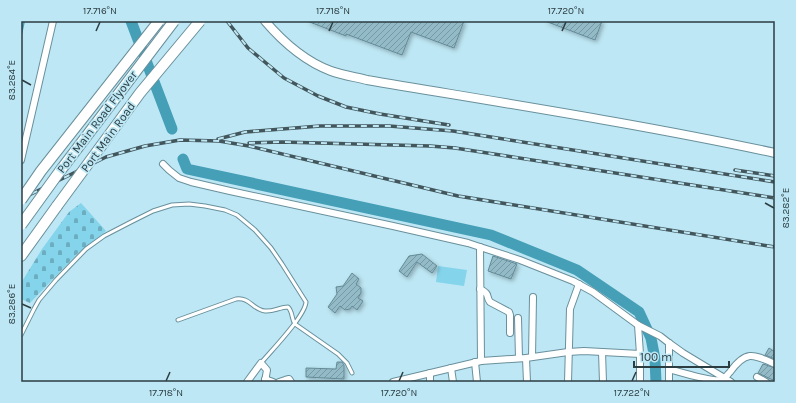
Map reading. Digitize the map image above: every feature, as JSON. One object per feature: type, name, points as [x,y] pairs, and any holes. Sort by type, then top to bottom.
[{"type":"main road","name":"Port Main Road Flyover","points":[[21,200],[41,171],[159,21]]},
{"type":"main road","name":"Port Main Road Flyover","points":[[21,224],[174,21]]},
{"type":"main road","name":"Port Main Road","points":[[21,256],[140,93],[200,21]]},
{"type":"street","points":[[21,160],[53,21]]},
{"type":"street","points":[[265,21],[283,41],[296,52],[330,71],[344,75],[638,126],[775,153]]},
{"type":"street","points":[[162,164],[179,178],[191,182],[480,247],[559,275],[593,292],[641,326],[660,336],[731,382]]},
{"type":"street","points":[[477,382],[480,247]]},
{"type":"street","points":[[568,382],[570,309],[579,284]]},
{"type":"street","points":[[480,289],[488,294],[488,300],[490,302],[509,312],[510,332]]},
{"type":"street","points":[[527,382],[533,296]]},
{"type":"street","points":[[518,318],[519,358]]},
{"type":"street","points":[[640,382],[641,326]]},
{"type":"street","points":[[669,343],[669,382]]},
{"type":"street","points":[[393,382],[478,361],[568,352],[640,354]]},
{"type":"street","points":[[602,352],[603,382]]},
{"type":"street","points":[[669,369],[710,379],[722,380],[736,363],[753,355],[775,364]]},
{"type":"street","points":[[247,382],[262,363],[267,370],[265,381],[273,382]]},
{"type":"street","points":[[452,368],[453,382]]},
{"type":"street","points":[[430,373],[430,382]]},
{"type":"street","points":[[757,377],[766,382]]},
{"type":"street","points":[[279,382],[287,379],[291,382]]},
{"type":"lane","points":[[21,335],[44,293],[94,242],[153,211],[166,206],[180,204],[205,206],[231,212],[243,220],[264,240],[282,264],[306,302],[304,309],[294,324],[262,363]]},
{"type":"lane","points":[[178,320],[242,298],[265,312],[288,307],[290,309],[294,324],[338,354],[347,363],[352,373]]},
{"type":"green space","points":[[81,203],[106,231],[77,254],[30,303],[21,299],[21,283],[42,249],[69,212]]},
{"type":"green space","points":[[438,266],[467,270],[464,286],[436,282]]},
{"type":"building","points":[[307,21],[464,21],[454,48],[411,32],[402,55]]},
{"type":"building","points":[[545,21],[602,21],[595,40]]},
{"type":"building","points":[[422,254],[437,266],[432,273],[417,262],[407,277],[399,271],[409,256]]},
{"type":"building","points":[[493,256],[517,264],[511,279],[488,271]]},
{"type":"building","points":[[352,273],[359,279],[356,284],[361,288],[361,293],[358,298],[363,301],[357,310],[352,306],[350,309],[345,310],[340,306],[335,313],[328,307],[337,294],[336,287],[343,286]]},
{"type":"building","points":[[769,348],[775,352],[775,359],[765,355]]},
{"type":"building","points":[[337,362],[342,362],[344,365],[344,379],[306,377],[306,368],[336,369]]},
{"type":"building","points":[[763,364],[775,368],[775,381],[758,373]]},
{"type":"waterway","points":[[21,35],[24,21]]},
{"type":"waterway","points":[[131,21],[172,129]]},
{"type":"waterway","points":[[183,159],[187,169],[491,235],[577,270],[639,312],[651,338],[655,359],[656,382]]},
{"type":"railway","points":[[227,21],[248,48],[284,78],[318,96],[346,107],[449,125]]},
{"type":"railway","points":[[218,139],[245,132],[320,126],[389,126],[453,131],[775,182]]},
{"type":"railway","points":[[21,199],[106,157],[145,146],[180,140],[219,141],[249,146],[458,196],[775,247]]},
{"type":"railway","points":[[249,143],[282,142],[455,148],[775,198]]},
{"type":"railway","points":[[735,170],[775,176]]}]
